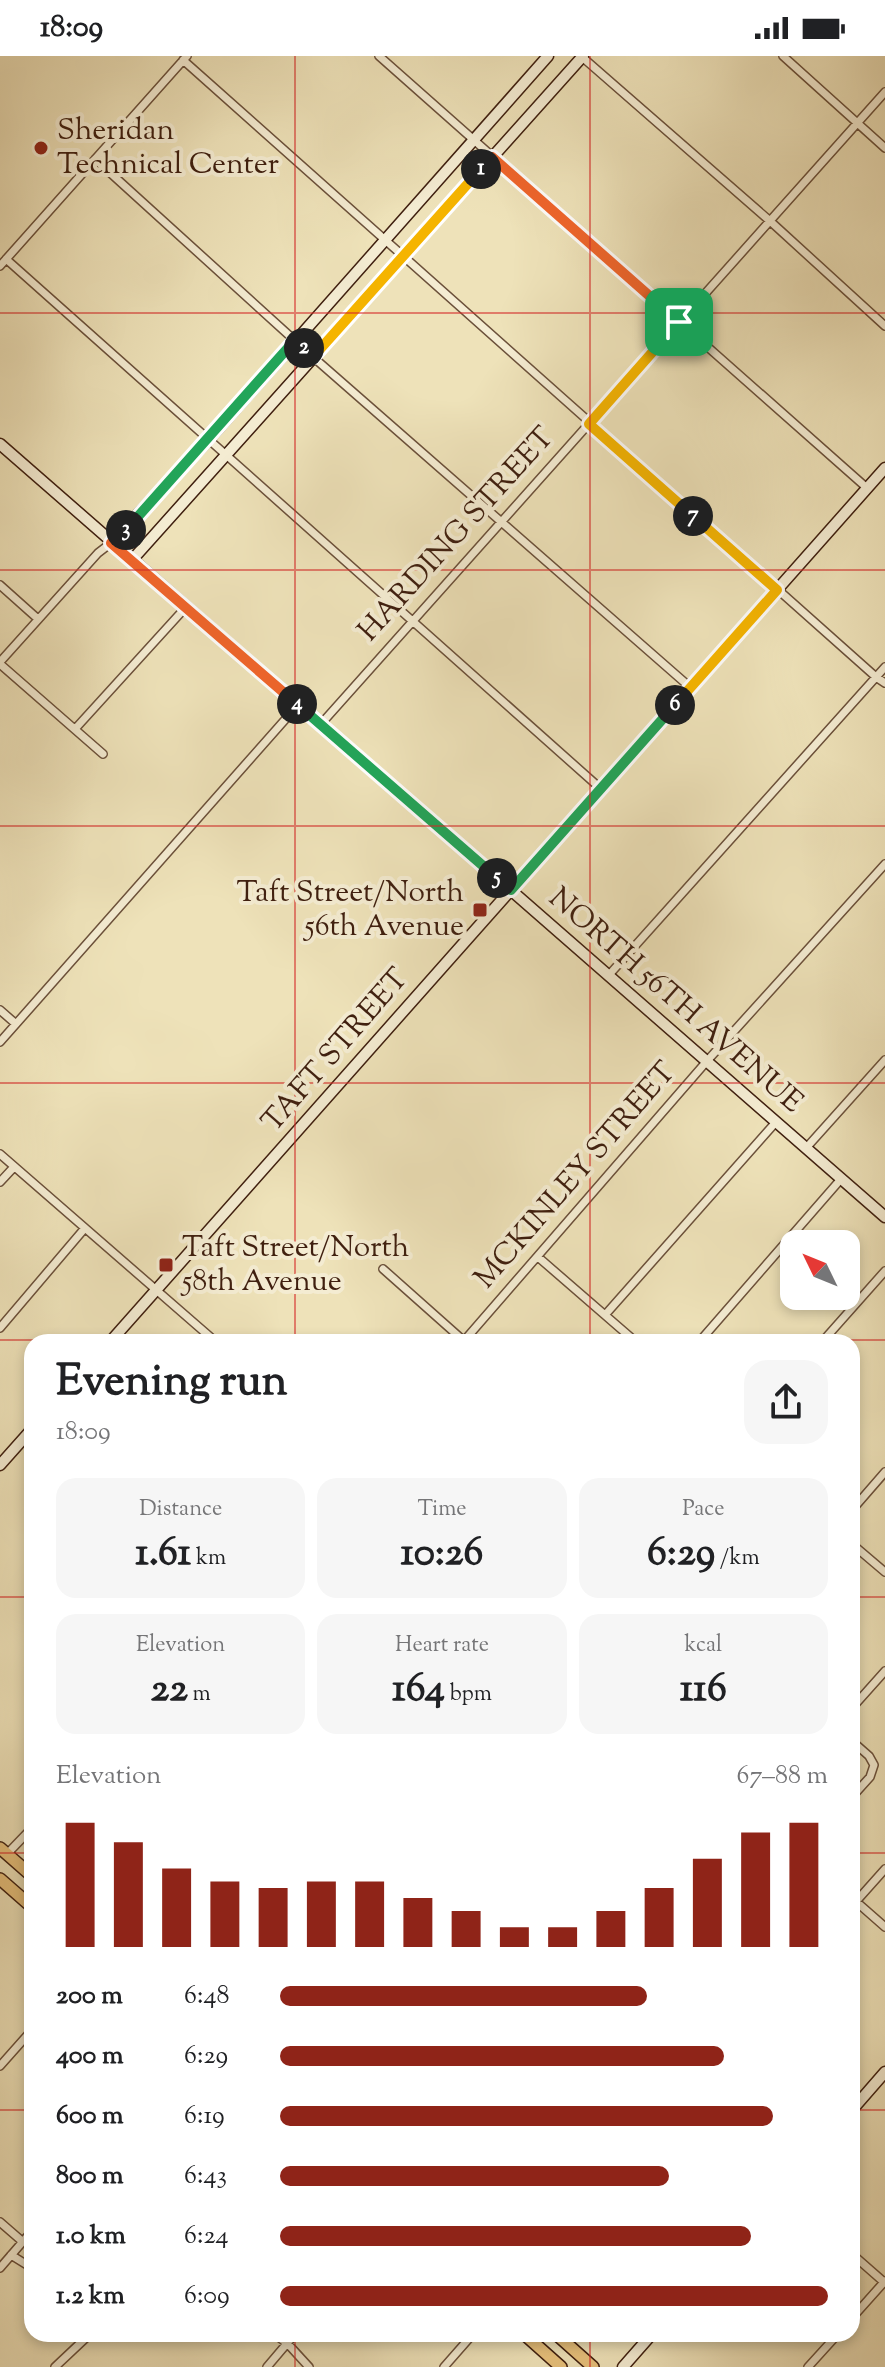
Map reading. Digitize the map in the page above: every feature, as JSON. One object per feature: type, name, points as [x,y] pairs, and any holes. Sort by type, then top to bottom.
[{"type":"main road","points":[[2,1854],[24,1870]]},
{"type":"main road","points":[[0,1879],[24,1900]]},
{"type":"main road","points":[[533,2342],[561,2367]]},
{"type":"main road","points":[[565,2342],[593,2367]]},
{"type":"street","points":[[379,56],[867,488]]},
{"type":"street","points":[[103,754],[0,663],[98,553],[208,440],[548,56]]},
{"type":"street","points":[[132,560],[582,56],[885,326]]},
{"type":"street","points":[[783,56],[885,148]]},
{"type":"street","points":[[600,788],[3,262],[185,58],[589,424],[885,683]]},
{"type":"street","name":"HARDING STREET","points":[[321,724],[885,92]]},
{"type":"street","points":[[95,159],[313,357],[691,688]]},
{"type":"street","name":"NORTH 56TH AVENUE","points":[[0,444],[885,1217]]},
{"type":"street","name":"TAFT STREET","points":[[117,1334],[885,468]]},
{"type":"street","points":[[0,585],[38,619]]},
{"type":"street","points":[[75,729],[186,607]]},
{"type":"street","points":[[608,976],[885,667]]},
{"type":"street","points":[[0,1042],[298,705]]},
{"type":"street","name":"MCKINLEY STREET","points":[[470,1334],[707,1061],[885,864]]},
{"type":"street","points":[[0,1010],[16,1024]]},
{"type":"street","points":[[807,1147],[885,1060]]},
{"type":"street","points":[[605,1315],[776,1122]]},
{"type":"street","points":[[0,1154],[207,1334]]},
{"type":"street","points":[[0,1182],[14,1167]]},
{"type":"street","points":[[706,1334],[841,1179]]},
{"type":"street","points":[[0,1328],[85,1228]]},
{"type":"street","points":[[538,1257],[627,1334]]},
{"type":"street","points":[[383,1269],[456,1334]]},
{"type":"street","points":[[829,1334],[885,1271]]},
{"type":"street","points":[[0,1465],[24,1438]]},
{"type":"street","points":[[860,1501],[885,1472]]},
{"type":"street","points":[[860,1551],[885,1572]]},
{"type":"street","points":[[860,1699],[885,1671]]},
{"type":"street","points":[[860,1748],[874,1765],[870,1777],[860,1788]]},
{"type":"street","points":[[2,1854],[24,1835]]},
{"type":"street","points":[[860,1895],[885,1869]]},
{"type":"street","points":[[860,1907],[885,1927]]},
{"type":"street","points":[[0,2066],[24,2039]]},
{"type":"street","points":[[860,2101],[885,2072]]},
{"type":"street","points":[[0,2222],[23,2242],[0,2268]]},
{"type":"street","points":[[11,2255],[24,2263]]},
{"type":"street","points":[[860,2261],[885,2282],[860,2309]]},
{"type":"street","points":[[55,2367],[82,2342]]},
{"type":"street","points":[[444,2367],[466,2342]]},
{"type":"street","points":[[623,2367],[645,2342]]},
{"type":"street","points":[[808,2367],[831,2342]]},
{"type":"street","points":[[267,2367],[287,2343],[309,2367]]},
{"type":"place","name":"Sheridan Technical Center","points":[[41,148]]},
{"type":"place","name":"Taft Street/North 56th Avenue","points":[[480,910]]},
{"type":"place","name":"Taft Street/North 58th Avenue","points":[[166,1265]]},
{"type":"route","points":[[492,157],[679,322],[589,424],[777,590],[511,890],[111,543],[208,440],[295,340],[313,357],[492,157]]}]
